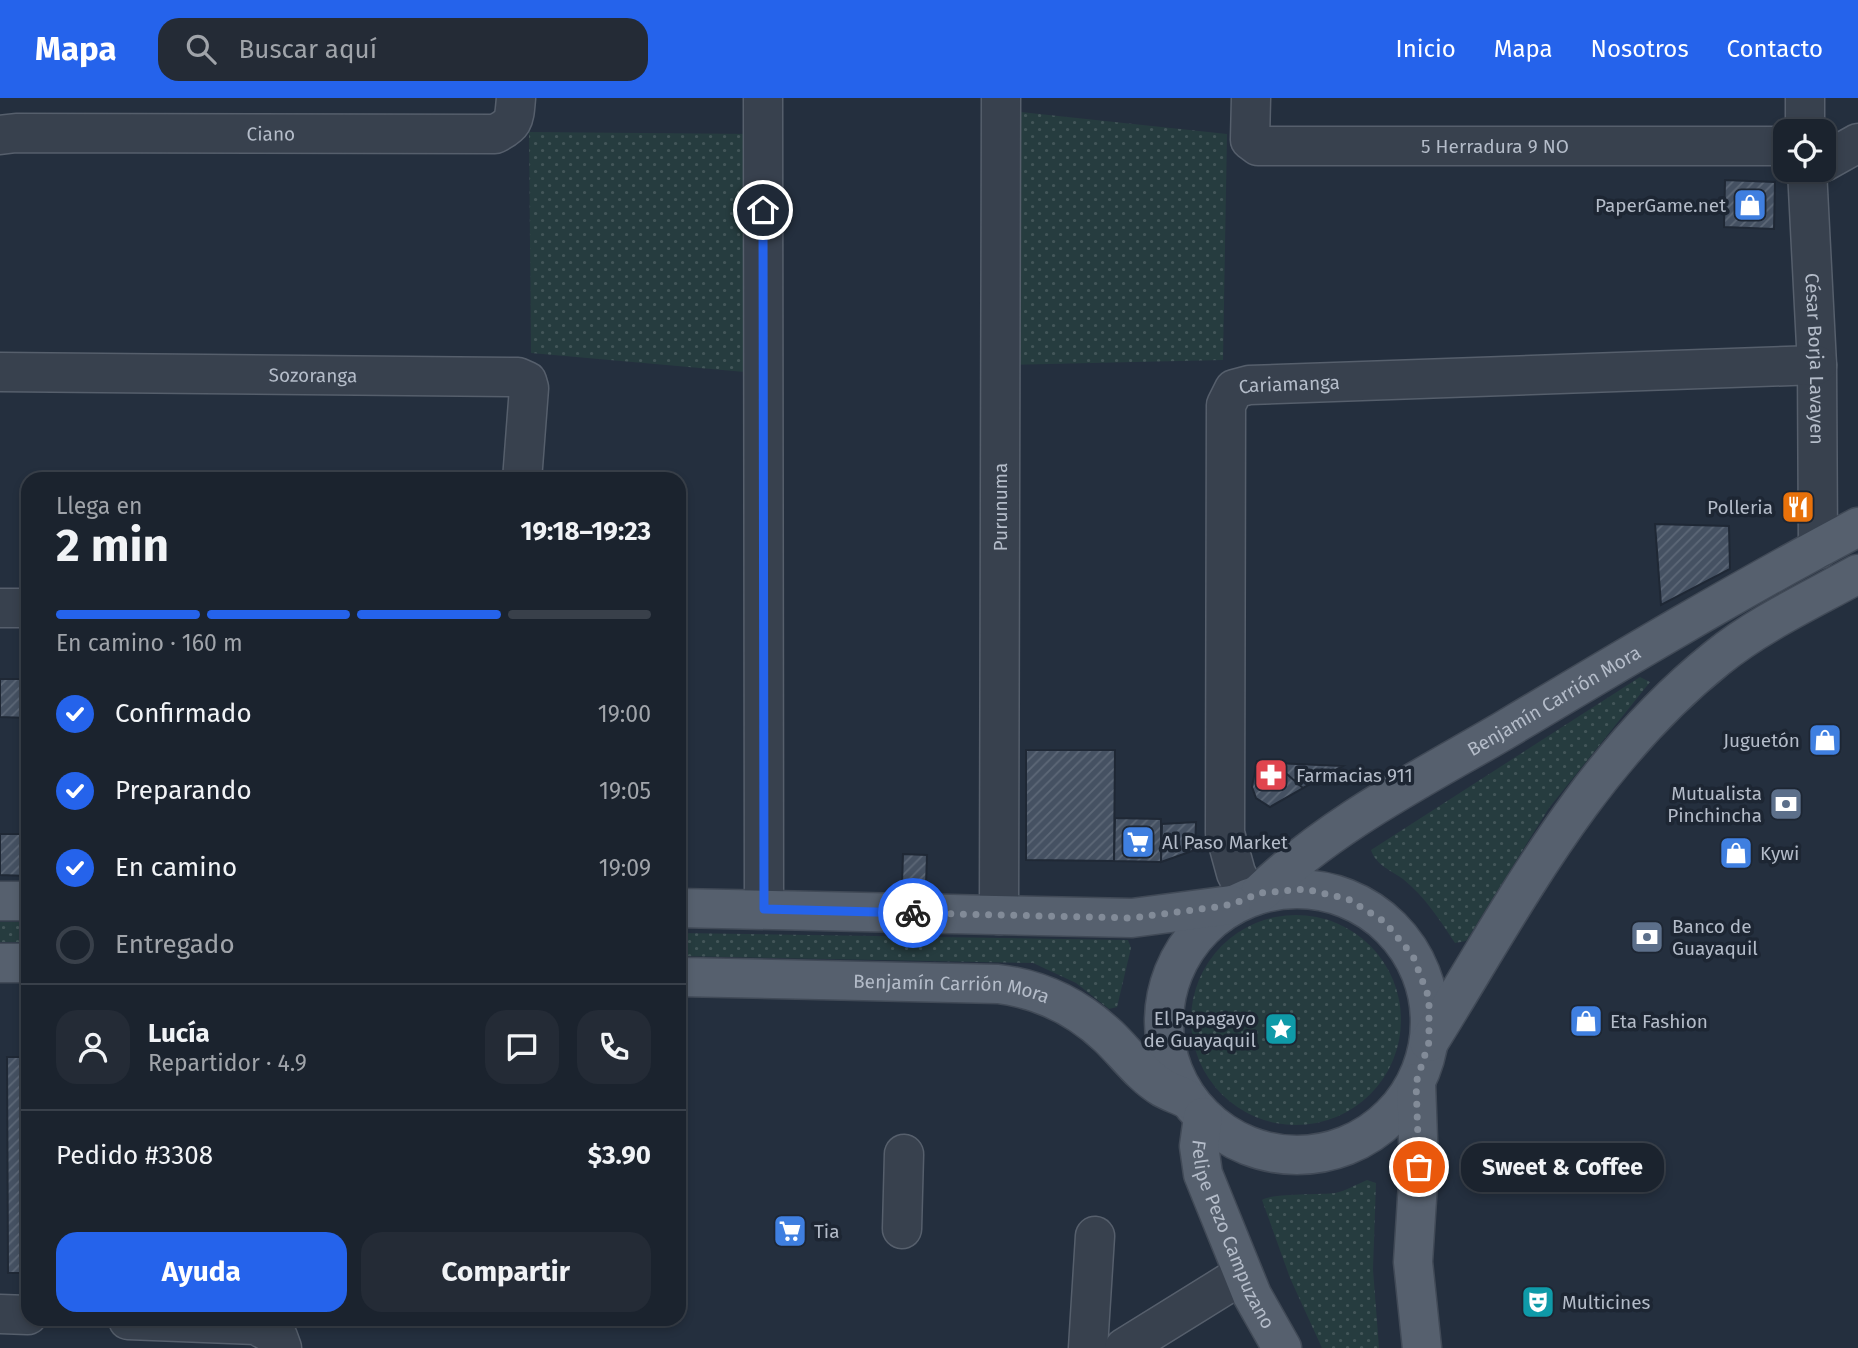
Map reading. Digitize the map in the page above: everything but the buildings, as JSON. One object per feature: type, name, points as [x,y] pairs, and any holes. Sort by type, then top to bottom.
[{"type":"main road","name":"Benjamín Carrión Mora","points":[[1195,1108],[1170,1065],[1163,1028],[1167,991],[1180,956],[1203,927],[1355,818],[1650,643],[1858,527]]},
{"type":"main road","points":[[1422,1348],[1413,1262],[1419,1167],[1416,1083],[1429,1042],[1537,864],[1581,799],[1632,738],[1679,690],[1719,656],[1858,574]]},
{"type":"main road","points":[[686,908],[1132,918],[1305,889],[1348,899],[1385,922],[1413,956],[1429,998],[1429,1042]]},
{"type":"main road","points":[[0,901],[21,901]]},
{"type":"main road","points":[[0,963],[21,963]]},
{"type":"main road","name":"Benjamín Carrión Mora","points":[[686,977],[998,984],[1023,987],[1071,1007],[1107,1035],[1143,1073],[1195,1108],[1237,1141],[1277,1154],[1319,1155],[1358,1142],[1392,1117],[1416,1083]]},
{"type":"main road","name":"Felipe Pezo Campuzano","points":[[1195,1108],[1203,1174],[1248,1284],[1282,1348]]},
{"type":"street","name":"Ciano","points":[[0,135],[495,134],[514,120],[516,98]]},
{"type":"street","points":[[763,98],[764,909]]},
{"type":"street","name":"Purunuma","points":[[999,915],[1001,98]]},
{"type":"street","name":"5 Herradura 9 NO","points":[[1251,98],[1250,140],[1258,146],[1773,163]]},
{"type":"street","points":[[1805,98],[1805,119]]},
{"type":"street","points":[[1836,152],[1858,143]]},
{"type":"street","name":"César Borja Lavayen","points":[[1807,182],[1817,365],[1818,549]]},
{"type":"street","name":"Cariamanga","points":[[1247,898],[1236,873],[1225,833],[1226,405],[1234,389],[1249,384],[1817,365]]},
{"type":"street","name":"Sozoranga","points":[[0,372],[518,377],[527,381],[528,388],[523,472]]},
{"type":"street","points":[[0,608],[21,608]]},
{"type":"street","points":[[902,1229],[904,1154]]},
{"type":"street","points":[[1088,1348],[1095,1236]]},
{"type":"street","points":[[1124,1348],[1248,1284]]},
{"type":"street","points":[[1169,1348],[1248,1284]]},
{"type":"street","points":[[0,1314],[21,1315]]},
{"type":"street","points":[[258,1326],[278,1337],[282,1348]]},
{"type":"green space","points":[[1011,111],[1227,134],[1223,360],[1007,365]]},
{"type":"green space","points":[[529,132],[758,134],[756,373],[531,353]]},
{"type":"green space","points":[[1640,677],[1650,682],[1549,808],[1466,941],[1455,943],[1418,893],[1380,863],[1371,850]]},
{"type":"green space","points":[[1296,915],[1336,923],[1370,946],[1393,980],[1401,1020],[1393,1060],[1370,1094],[1336,1117],[1296,1125],[1256,1117],[1222,1094],[1199,1060],[1191,1020],[1199,980],[1222,946],[1256,923]]},
{"type":"green space","points":[[0,922],[21,922],[21,942],[0,942]]},
{"type":"green space","points":[[686,933],[1128,940],[1131,948],[1117,1007],[1109,1009],[1076,983],[1033,963],[686,956]]},
{"type":"green space","points":[[1367,1180],[1376,1183],[1373,1269],[1379,1348],[1322,1348],[1290,1278],[1262,1200],[1285,1195],[1335,1193]]},
{"type":"way so far","points":[[913,913],[1132,918],[1233,904],[1260,893],[1305,889],[1348,899],[1385,922],[1413,956],[1429,998],[1429,1042],[1416,1083],[1419,1167]]},
{"type":"place","name":"PaperGame.net","points":[[1750,205]]},
{"type":"place","name":"Polleria","points":[[1798,507]]},
{"type":"place","name":"Juguetón","points":[[1825,740]]},
{"type":"place","name":"Farmacias 911","points":[[1271,775]]},
{"type":"place","name":"Mutualista Pinchincha","points":[[1786,804]]},
{"type":"place","name":"Al Paso Market","points":[[1138,842]]},
{"type":"place","name":"Kywi","points":[[1736,853]]},
{"type":"place","name":"Banco de Guayaquil","points":[[1647,937]]},
{"type":"place","name":"Eta Fashion","points":[[1586,1021]]},
{"type":"place","name":"El Papagayo de Guayaquil","points":[[1281,1029]]},
{"type":"place","name":"Sweet & Coffee","points":[[1419,1167]]},
{"type":"place","name":"Tia","points":[[790,1231]]},
{"type":"place","name":"Multicines","points":[[1538,1302]]},
{"type":"route","points":[[763,210],[764,909],[913,913]]}]
